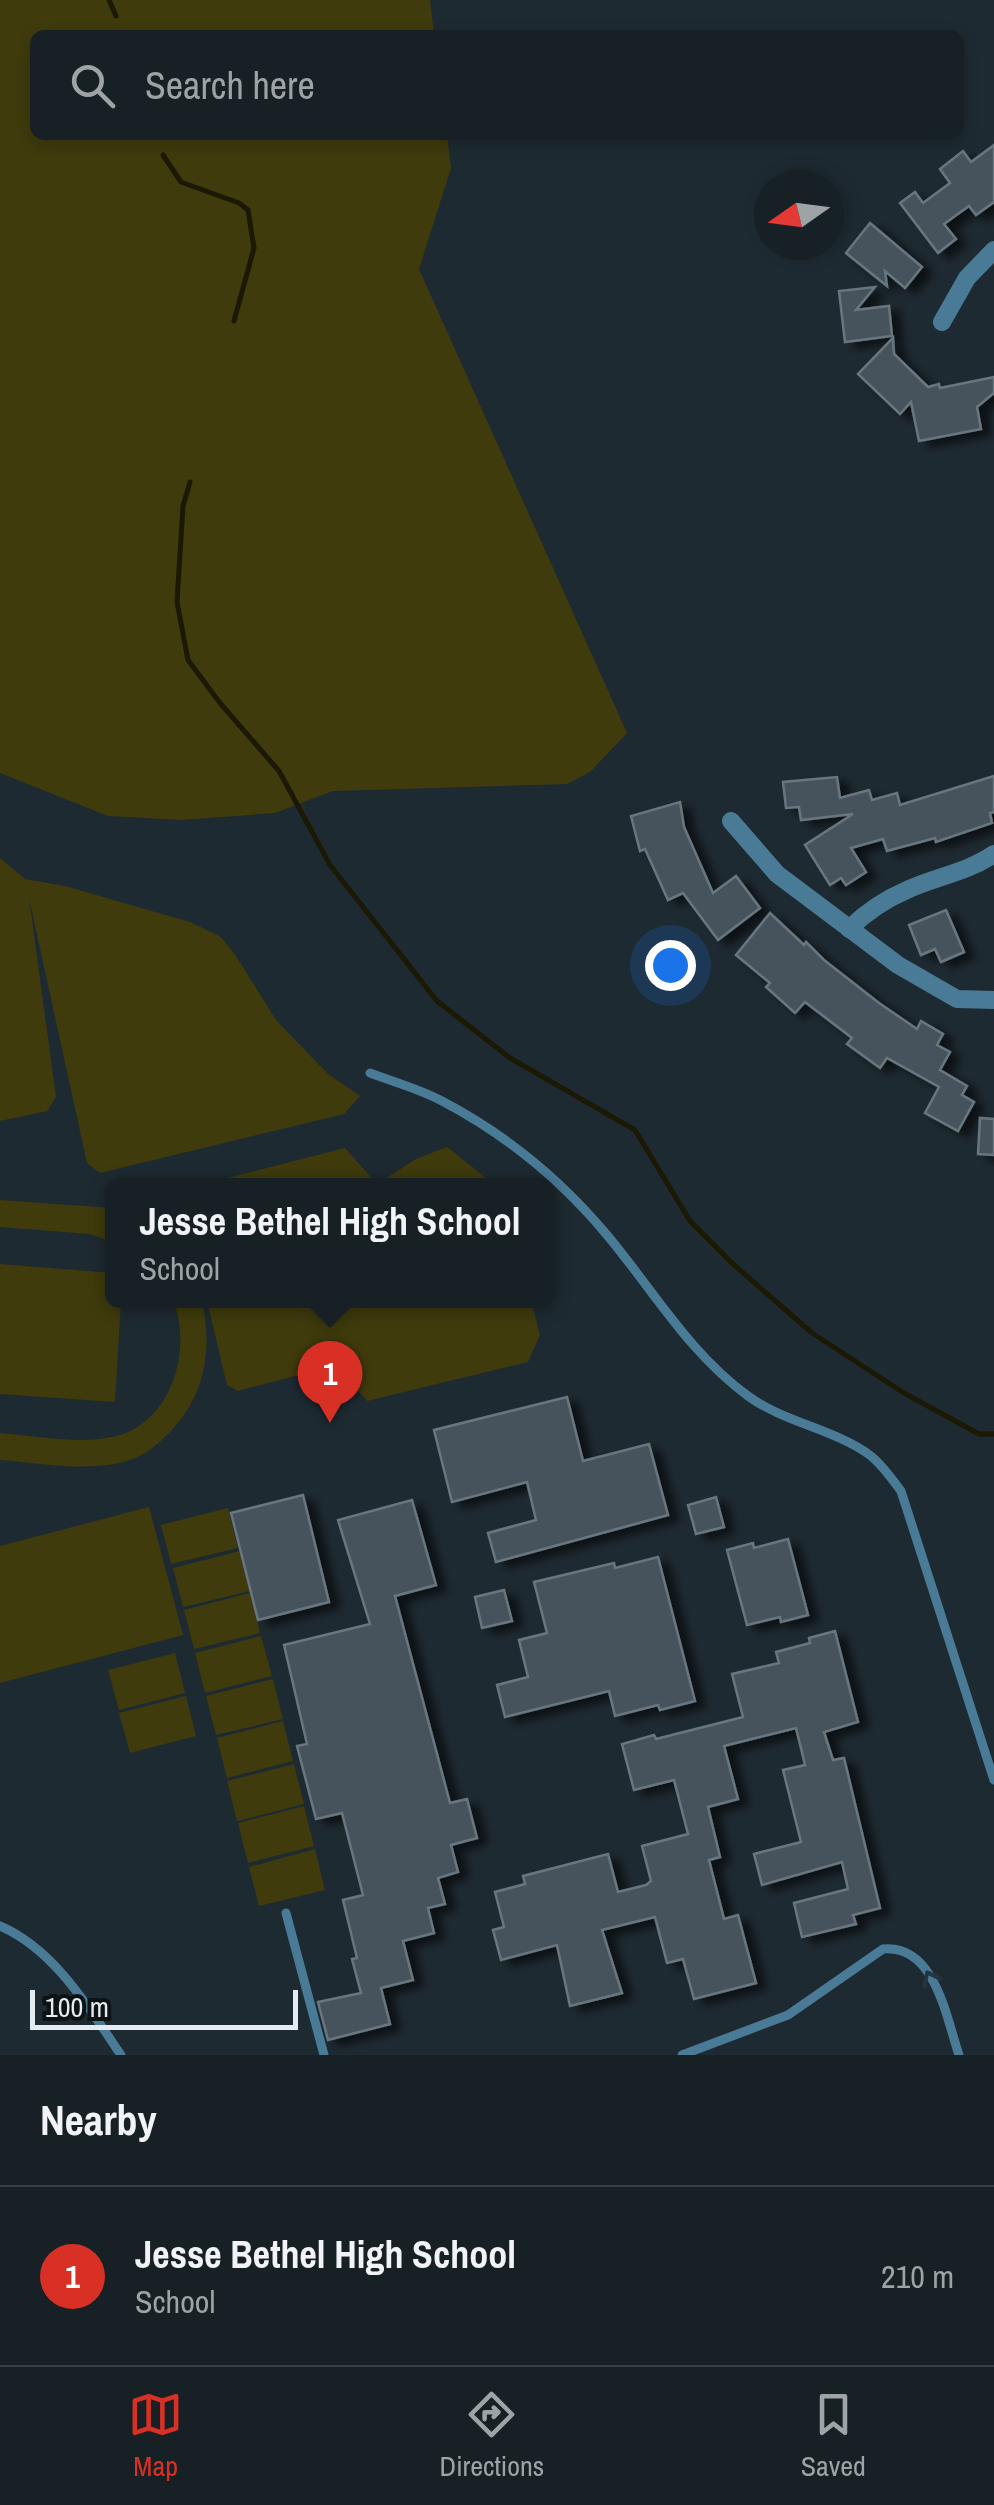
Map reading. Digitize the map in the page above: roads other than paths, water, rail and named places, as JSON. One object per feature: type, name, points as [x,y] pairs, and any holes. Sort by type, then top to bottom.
[{"type":"street","points":[[942,322],[967,278],[994,250]]},
{"type":"street","points":[[730,821],[777,874],[898,965],[957,999],[994,1000]]},
{"type":"street","points":[[848,929],[906,890],[981,863],[994,854]]},
{"type":"lane","points":[[370,1074],[440,1100],[494,1133],[552,1178]]},
{"type":"lane","points":[[555,1180],[588,1214],[701,1355],[726,1378],[779,1415],[852,1445],[884,1467],[902,1491],[994,1780]]},
{"type":"lane","points":[[286,1913],[324,2055]]},
{"type":"lane","points":[[0,1926],[36,1948],[71,1985],[121,2055]]},
{"type":"lane","points":[[682,2055],[788,2015],[883,1949],[899,1948],[922,1962],[933,1981],[959,2055]]},
{"type":"waterway","points":[[109,0],[116,16]]},
{"type":"waterway","points":[[163,155],[181,182],[248,210],[254,248],[234,321]]},
{"type":"waterway","points":[[190,482],[183,506],[177,602],[188,660],[279,771],[330,865],[437,1001],[510,1058],[635,1130],[690,1221],[812,1333],[904,1393],[979,1434],[994,1434]]},
{"type":"place","name":"Jesse Bethel High School","points":[[330,1423]]}]
